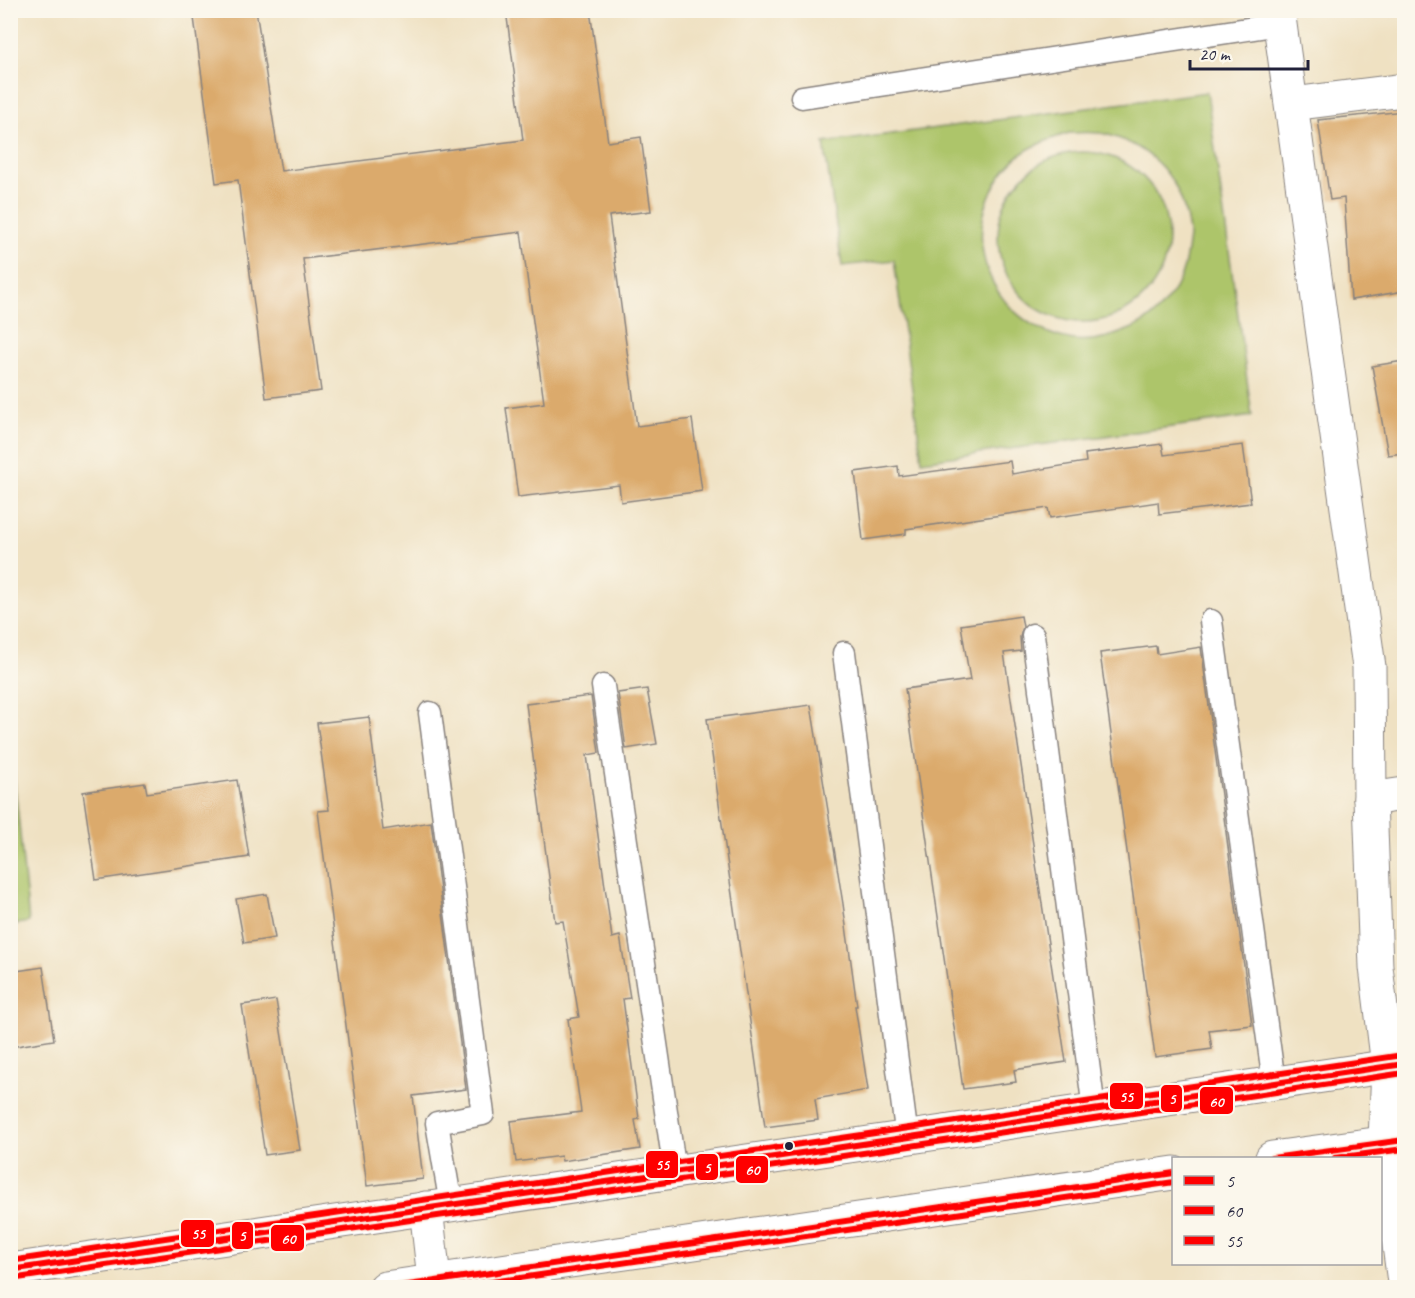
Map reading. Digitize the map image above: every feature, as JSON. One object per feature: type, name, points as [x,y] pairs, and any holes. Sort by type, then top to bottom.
[{"type":"street","points":[[1279,17],[1369,667],[1370,799],[1376,967],[1396,1065],[1395,1141],[1404,1282]]},
{"type":"street","points":[[1292,104],[1404,90]]},
{"type":"street","points":[[1370,799],[1404,794]]},
{"type":"street","points":[[10,1270],[1396,1065]]},
{"type":"street","points":[[1279,1157],[1395,1141]]},
{"type":"street","points":[[385,1287],[435,1284],[1172,1173]]},
{"type":"street","points":[[435,1284],[438,1207]]},
{"type":"lane","points":[[802,97],[1279,17]]},
{"type":"lane","points":[[1211,621],[1274,1083]]},
{"type":"lane","points":[[1033,635],[1094,1110]]},
{"type":"lane","points":[[844,653],[907,1138]]},
{"type":"lane","points":[[603,686],[675,1172]]},
{"type":"lane","points":[[430,713],[483,1114],[437,1123],[438,1207]]},
{"type":"green space","points":[[1207,92],[1252,416],[922,461],[894,260],[842,266],[824,143]],"holes":[[[1069,133],[1105,134],[1134,145],[1147,153],[1158,163],[1175,187],[1182,201],[1189,232],[1184,267],[1175,288],[1162,307],[1145,322],[1135,327],[1098,339],[1082,341],[1044,331],[1020,316],[1001,296],[988,271],[982,245],[983,217],[992,190],[1010,164],[1037,145]]]},
{"type":"green space","points":[[1083,152],[1116,158],[1143,177],[1162,204],[1168,237],[1162,270],[1143,297],[1116,316],[1083,322],[1050,316],[1023,297],[1004,270],[998,237],[1004,204],[1023,177],[1050,158]]},
{"type":"green space","points":[[10,738],[29,922],[11,925],[10,925]]},
{"type":"building","points":[[193,10],[256,10],[281,171],[523,140],[506,10],[590,10],[608,142],[641,137],[651,211],[609,216],[637,426],[692,419],[702,491],[621,502],[619,485],[518,497],[506,408],[544,403],[521,232],[303,259],[321,391],[266,398],[238,180],[216,183]]},
{"type":"building","points":[[1404,111],[1404,291],[1351,300],[1344,198],[1330,200],[1318,120]]},
{"type":"building","points":[[1404,361],[1404,453],[1388,455],[1372,366]]},
{"type":"building","points":[[1162,444],[1164,455],[1243,445],[1251,503],[1159,514],[1158,502],[1050,518],[1048,508],[906,529],[906,534],[863,540],[855,472],[898,466],[899,476],[1010,461],[1012,474],[1086,462],[1085,454]]},
{"type":"building","points":[[1021,616],[1023,627],[1020,637],[1021,651],[1004,653],[1066,1062],[1014,1070],[1016,1082],[963,1089],[905,689],[970,680],[961,625]]},
{"type":"building","points":[[1156,646],[1157,654],[1201,647],[1252,1025],[1209,1030],[1212,1049],[1155,1057],[1100,653]]},
{"type":"building","points":[[647,689],[657,744],[626,749],[618,693]]},
{"type":"building","points":[[591,696],[599,753],[587,755],[612,938],[620,936],[630,998],[623,999],[639,1119],[635,1120],[640,1149],[562,1161],[561,1156],[516,1162],[511,1121],[581,1112],[568,1019],[579,1017],[563,921],[555,922],[526,704]]},
{"type":"building","points":[[811,705],[843,904],[868,1090],[815,1099],[818,1120],[765,1127],[707,719]]},
{"type":"building","points":[[369,717],[383,830],[431,822],[466,1089],[413,1096],[423,1179],[367,1186],[318,811],[329,810],[317,723]]},
{"type":"building","points":[[237,780],[249,857],[96,880],[83,792],[145,783],[147,793]]},
{"type":"building","points":[[267,894],[275,938],[244,943],[236,899]]},
{"type":"building","points":[[43,967],[54,1040],[10,1047],[10,972]]},
{"type":"building","points":[[276,1000],[300,1150],[265,1155],[242,1005]]},
{"type":"transit line","name":"55","points":[[10,1261],[1403,1055]]},
{"type":"transit line","name":"5","points":[[10,1270],[1404,1064]]},
{"type":"transit line","name":"60","points":[[11,1279],[1404,1073]]},
{"type":"transit line","name":"5","points":[[1279,1157],[1404,1140]]},
{"type":"transit line","name":"60","points":[[1343,1157],[1404,1149]]},
{"type":"transit line","name":"5","points":[[388,1288],[1172,1173]]},
{"type":"transit line","name":"60","points":[[451,1288],[1172,1182]]}]
